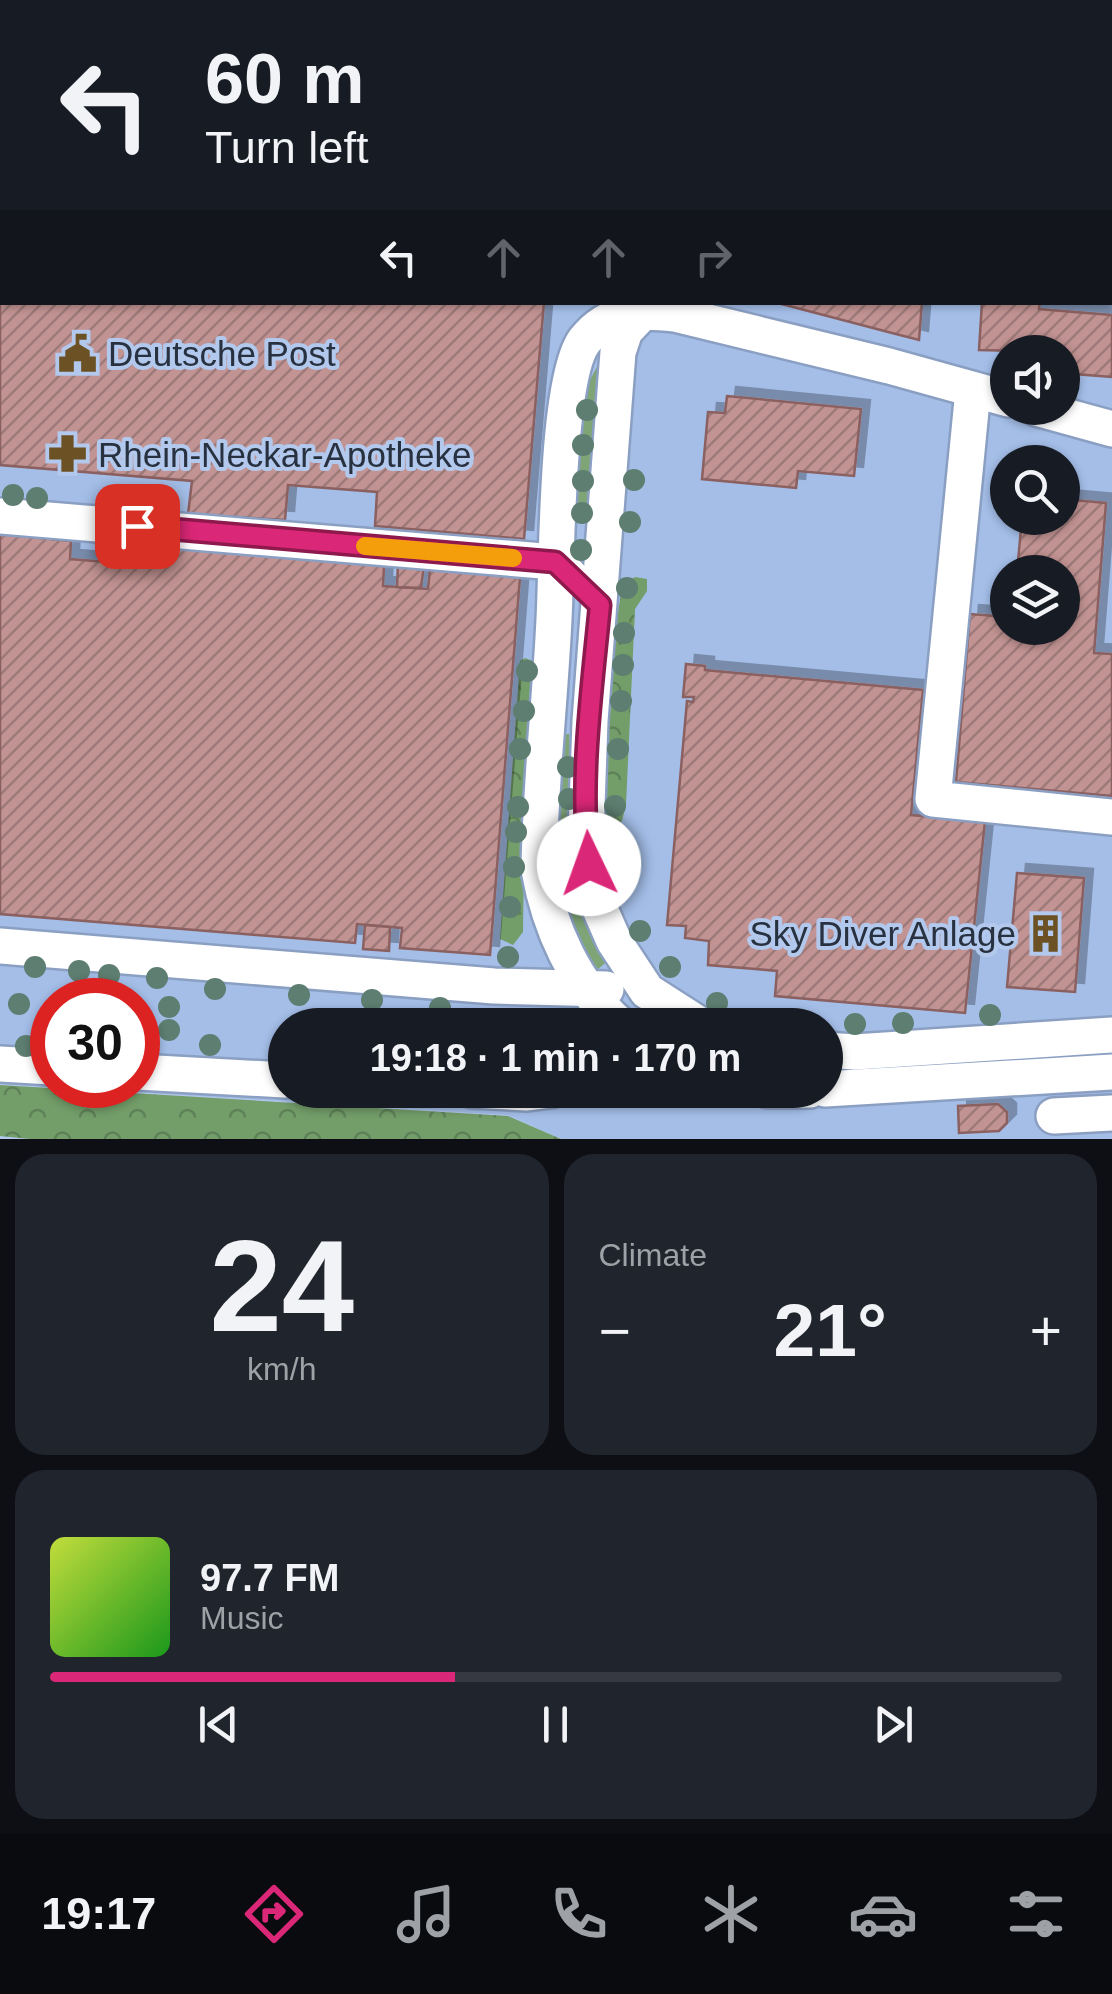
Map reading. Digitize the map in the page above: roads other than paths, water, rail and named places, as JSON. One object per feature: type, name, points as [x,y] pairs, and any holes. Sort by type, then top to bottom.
[{"type":"street","points":[[644,311],[625,331],[618,352],[590,721],[586,835],[593,893],[614,940],[647,991],[674,1008]]},
{"type":"street","points":[[605,1008],[561,947],[538,870],[569,378],[582,343],[602,322],[622,313],[674,314],[990,395]]},
{"type":"street","points":[[974,390],[933,799],[1112,818]]},
{"type":"street","points":[[1080,420],[1112,429]]},
{"type":"street","points":[[0,516],[555,562],[600,605]]},
{"type":"street","points":[[0,946],[494,986],[647,991]]},
{"type":"street","points":[[843,1051],[1112,1036]]},
{"type":"street","points":[[0,1064],[30,1065]]},
{"type":"street","points":[[843,1088],[1112,1072]]},
{"type":"street","points":[[160,1073],[268,1079]]},
{"type":"street","points":[[1054,1116],[1112,1113]]},
{"type":"place","name":"Deutsche Post","points":[[78,353]]},
{"type":"place","name":"Rhein-Neckar-Apotheke","points":[[68,454]]},
{"type":"place","name":"Sky Diver Anlage","points":[[1046,933]]}]
